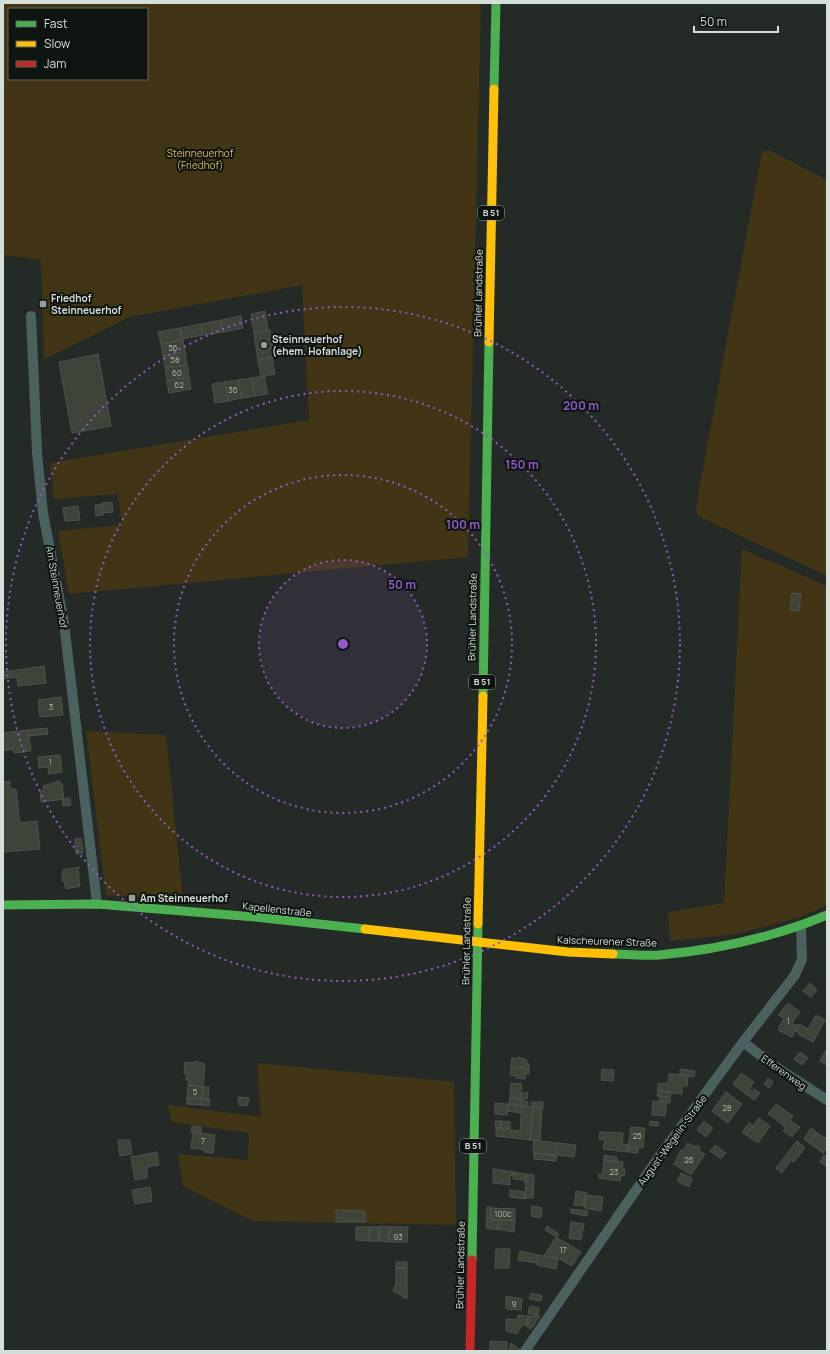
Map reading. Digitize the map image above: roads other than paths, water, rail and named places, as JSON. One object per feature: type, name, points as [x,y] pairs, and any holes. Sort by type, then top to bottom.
[{"type":"main road","name":"Brühler Landstraße","points":[[470,1351],[496,3]]},
{"type":"main road","name":"Kapellenstraße","points":[[3,905],[97,904],[255,917],[477,942]]},
{"type":"main road","name":"Kalscheurener Straße","points":[[477,942],[568,952],[658,955],[736,944],[802,926],[827,915]]},
{"type":"street","name":"Am Steinneuerhof","points":[[31,316],[37,452],[43,513],[64,623],[97,904]]},
{"type":"street","name":"August-Wegelin-Straße","points":[[525,1351],[656,1161],[743,1042],[795,975],[802,959],[802,926]]},
{"type":"street","name":"Efferenweg","points":[[743,1042],[776,1067],[827,1100]]},
{"type":"place","name":"Friedhof Steinneuerhof","points":[[43,304]]},
{"type":"place","name":"Steinneuerhof (ehem. Hofanlage)","points":[[264,345]]},
{"type":"place","name":"Am Steinneuerhof","points":[[132,898]]},
{"type":"park label","name":"Steinneuerhof (Friedhof)","points":[[200,158]]}]
